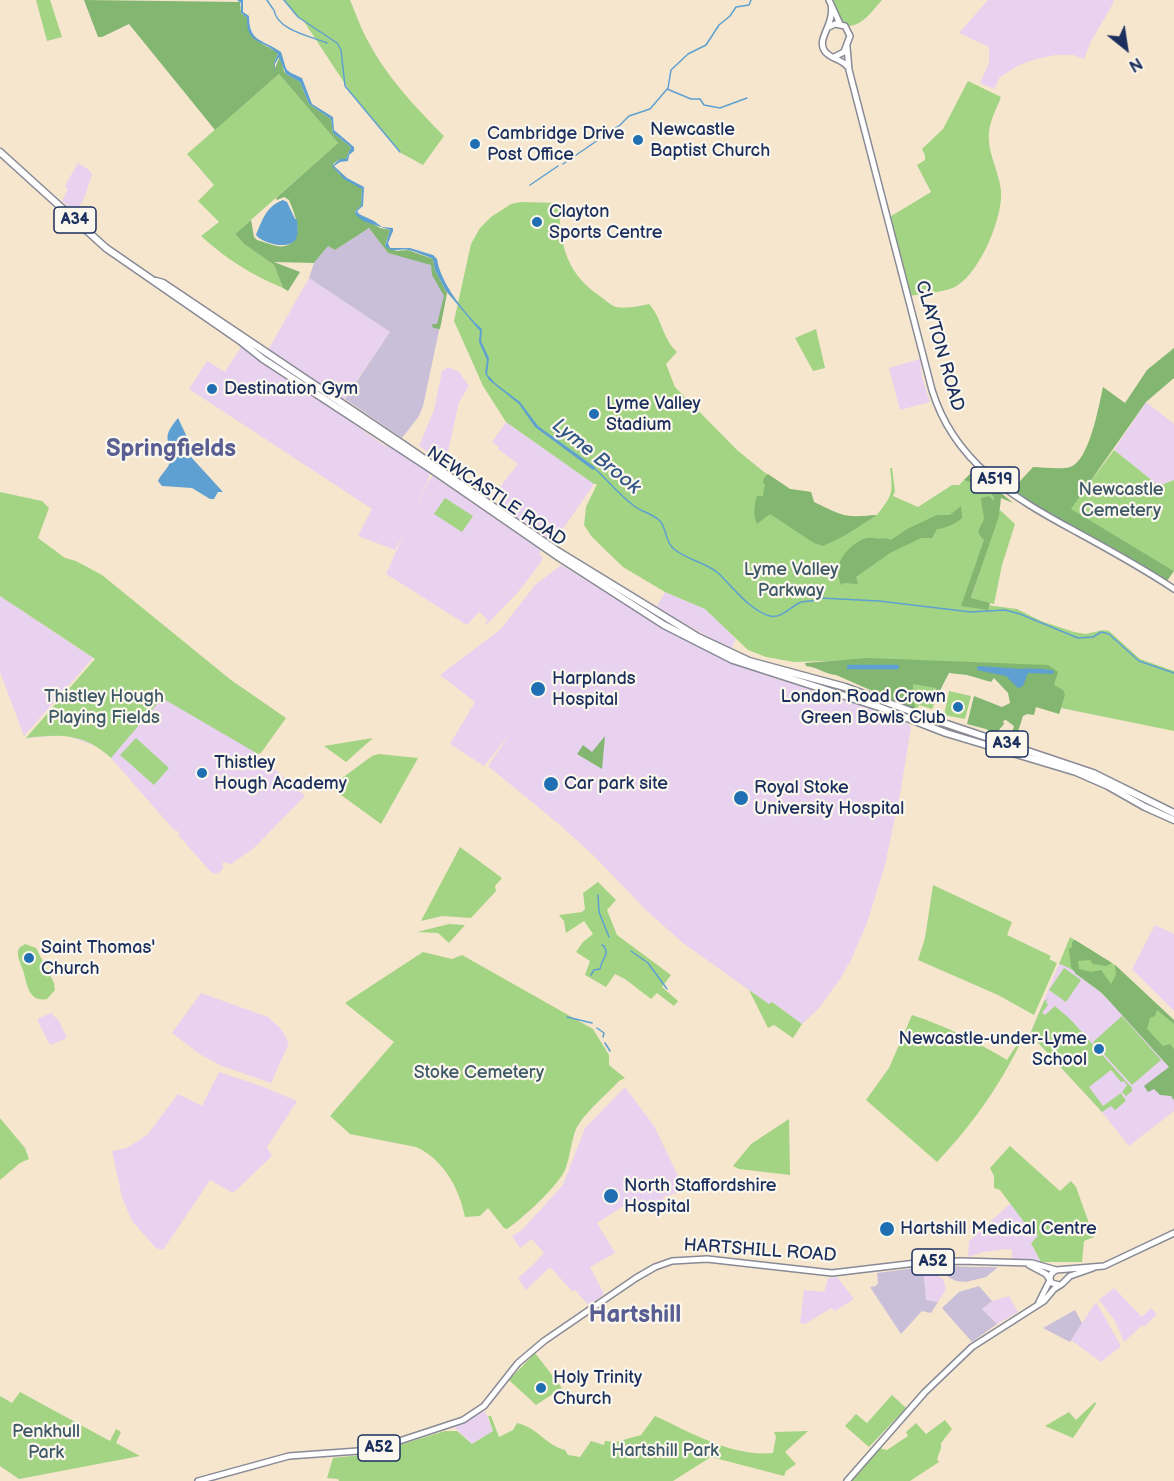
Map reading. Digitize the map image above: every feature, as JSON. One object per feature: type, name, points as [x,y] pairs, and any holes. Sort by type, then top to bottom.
[{"type":"highway","name":"NEWCASTLE ROAD","points":[[0,152],[106,248],[156,281],[163,283],[239,340],[405,450],[560,558],[668,625],[732,660],[842,695],[934,729]]},
{"type":"highway","name":"NEWCASTLE ROAD","points":[[191,306],[241,336],[312,391],[405,450]]},
{"type":"highway","name":"NEWCASTLE ROAD","points":[[668,625],[734,655],[845,687],[937,721]]},
{"type":"highway","points":[[934,729],[937,721]]},
{"type":"highway","name":"A34","points":[[937,721],[1093,773],[1174,813]]},
{"type":"highway","name":"A34","points":[[934,729],[1076,772],[1174,820]]},
{"type":"highway","points":[[1145,807],[1148,800]]},
{"type":"main road","name":"A519","points":[[830,2],[840,24],[848,30],[850,36],[847,47]]},
{"type":"main road","name":"A519","points":[[830,2],[832,16],[822,43],[826,53],[834,57]]},
{"type":"main road","points":[[829,27],[840,24]]},
{"type":"main road","points":[[834,57],[841,54],[847,47]]},
{"type":"main road","name":"CLAYTON ROAD","points":[[847,47],[846,59],[932,390],[940,414],[951,433],[987,474],[1020,501],[1174,589]]},
{"type":"main road","points":[[834,57],[842,60],[849,70]]},
{"type":"main road","name":"A52","points":[[1050,1279],[1054,1285],[1059,1286],[1075,1274],[1117,1261],[1174,1233]]},
{"type":"main road","name":"HARTSHILL ROAD","points":[[198,1481],[240,1471],[289,1455],[372,1450],[463,1420],[484,1406],[518,1363],[544,1341],[636,1278],[655,1267],[672,1261],[707,1259],[832,1273],[932,1262],[1040,1264],[1058,1270]]},
{"type":"main road","name":"HARTSHILL ROAD","points":[[1024,1264],[1037,1268],[1050,1279]]},
{"type":"main road","name":"A52","points":[[1058,1270],[1095,1268]]},
{"type":"main road","points":[[1038,1304],[1046,1292],[1052,1273],[1058,1270],[1065,1273],[1065,1280]]},
{"type":"main road","points":[[847,1481],[925,1392],[959,1359],[987,1336],[1044,1301],[1059,1286]]},
{"type":"shaded area","points":[[988,0],[1113,0],[1114,2],[1091,41],[1084,59],[1073,55],[1056,55],[1036,59],[1019,65],[1000,77],[994,89],[980,83],[989,63],[989,47],[959,33]]},
{"type":"shaded area","points":[[78,163],[92,174],[85,196],[76,213],[62,201],[68,189],[65,187],[66,184]]},
{"type":"shaded area","points":[[369,228],[388,253],[431,264],[446,298],[423,406],[419,416],[402,438],[345,399],[390,332],[309,278],[314,263],[328,246],[335,250]]},
{"type":"shaded area","points":[[309,278],[390,332],[336,411],[382,444],[432,470],[415,510],[433,476],[538,548],[541,552],[540,556],[543,555],[541,562],[519,591],[485,626],[487,619],[479,612],[467,625],[386,574],[404,534],[395,550],[358,536],[372,509],[189,389],[207,361],[225,372],[243,344],[263,359]]},
{"type":"shaded area","points":[[920,359],[922,377],[930,402],[900,410],[889,368]]},
{"type":"shaded area","points":[[448,367],[459,372],[469,386],[459,402],[447,456],[443,463],[419,446],[434,410],[442,371]]},
{"type":"shaded area","points":[[1146,402],[1174,424],[1174,480],[1159,486],[1114,450]]},
{"type":"shaded area","points":[[506,422],[594,484],[553,543],[500,506],[504,499],[496,492],[518,464],[492,442]]},
{"type":"shaded area","name":"Royal Stoke University Hospital","points":[[561,565],[679,637],[764,675],[847,700],[902,720],[911,727],[885,865],[867,923],[840,979],[819,1008],[802,1024],[772,1002],[770,1005],[683,943],[647,911],[595,857],[560,825],[488,766],[511,733],[484,766],[450,744],[475,702],[440,675],[501,629],[535,585]]},
{"type":"shaded area","points":[[665,592],[705,609],[736,639],[731,649],[656,608]]},
{"type":"shaded area","points":[[0,596],[93,658],[24,736],[0,672]]},
{"type":"shaded area","name":"Thistley Hough Academy","points":[[162,698],[252,749],[305,796],[254,848],[231,864],[223,862],[223,869],[218,873],[214,874],[210,871],[179,836],[179,832],[174,830],[111,758],[98,747],[66,735],[26,738]]},
{"type":"shaded area","points":[[1155,925],[1174,934],[1174,1011],[1132,969]]},
{"type":"shaded area","name":"Newcastle-under-Lyme School","points":[[1059,964],[1071,967],[1076,974],[1102,993],[1167,1064],[1174,1077],[1174,1111],[1129,1146],[1102,1112],[1030,1034]]},
{"type":"shaded area","points":[[201,993],[268,1017],[281,1029],[289,1043],[271,1083],[222,1066],[201,1055],[172,1033]]},
{"type":"shaded area","points":[[51,1013],[59,1021],[67,1038],[50,1045],[37,1019]]},
{"type":"shaded area","points":[[219,1072],[297,1101],[267,1147],[272,1156],[233,1193],[210,1180],[163,1250],[156,1248],[132,1221],[122,1197],[112,1151],[127,1148],[147,1135],[178,1094],[202,1106]]},
{"type":"shaded area","name":"North Staffordshire Hospital","points":[[625,1087],[654,1126],[685,1190],[663,1197],[665,1205],[656,1207],[627,1204],[597,1223],[615,1253],[590,1267],[604,1294],[589,1306],[550,1267],[526,1290],[518,1278],[544,1253],[532,1239],[520,1248],[512,1236],[522,1230],[563,1185],[585,1128]]},
{"type":"shaded area","points":[[1011,1203],[1039,1237],[1031,1243],[1041,1262],[1012,1259],[1012,1250],[1007,1249],[983,1252],[968,1257],[969,1241]]},
{"type":"shaded area","points":[[950,1266],[998,1267],[986,1277],[966,1282],[948,1277]]},
{"type":"shaded area","points":[[923,1267],[943,1279],[946,1289],[938,1302],[926,1300]]},
{"type":"shaded area","points":[[923,1267],[926,1300],[938,1302],[931,1313],[922,1311],[901,1334],[870,1287],[878,1283],[877,1273]]},
{"type":"shaded area","points":[[837,1277],[854,1299],[835,1311],[831,1308],[805,1324],[800,1323],[804,1290],[824,1292],[828,1278]]},
{"type":"shaded area","points":[[979,1286],[992,1301],[982,1309],[997,1324],[972,1342],[942,1308],[959,1292]]},
{"type":"shaded area","points":[[1114,1288],[1142,1317],[1151,1308],[1157,1314],[1124,1342],[1115,1321],[1099,1300]]},
{"type":"shaded area","points":[[1009,1296],[1018,1312],[997,1324],[982,1309],[992,1301]]},
{"type":"shaded area","points":[[1096,1302],[1121,1346],[1101,1362],[1071,1340]]},
{"type":"shaded area","points":[[1075,1310],[1082,1323],[1070,1342],[1043,1328]]},
{"type":"shaded area","points":[[485,1411],[493,1431],[472,1444],[454,1427]]},
{"type":"green space","points":[[36,0],[50,0],[62,37],[47,41]]},
{"type":"green space","points":[[84,0],[240,2],[241,13],[247,18],[252,35],[260,43],[277,52],[275,68],[280,56],[284,71],[300,82],[309,104],[331,119],[333,133],[351,147],[346,159],[340,159],[333,164],[338,173],[362,189],[361,206],[355,213],[380,228],[390,230],[385,245],[396,251],[408,250],[433,259],[435,270],[447,293],[440,329],[433,328],[432,324],[437,324],[444,296],[432,275],[431,265],[388,253],[369,228],[335,250],[328,246],[314,263],[274,262],[300,272],[288,291],[283,288],[274,265],[244,244],[235,234],[251,220],[254,237],[257,240],[278,246],[292,243],[297,232],[294,212],[289,200],[284,197],[277,200],[276,198],[338,143],[279,74],[215,130],[129,24],[98,37]]},
{"type":"green space","points":[[284,0],[350,0],[376,56],[413,104],[444,136],[423,165],[401,153],[351,93],[303,20]]},
{"type":"green space","points":[[829,0],[882,0],[864,20],[847,26],[840,24]]},
{"type":"green space","points":[[279,74],[338,143],[235,234],[244,244],[274,265],[283,288],[240,266],[201,236],[219,222],[198,201],[214,185],[187,154]]},
{"type":"green space","points":[[968,81],[1001,97],[989,132],[990,147],[1001,191],[998,215],[989,242],[967,278],[948,289],[909,296],[888,218],[931,192],[917,165],[925,160],[922,149],[943,129]]},
{"type":"green space","name":"Lyme Valley Parkway","points":[[559,203],[566,254],[577,275],[586,285],[616,307],[649,304],[657,315],[668,341],[677,352],[666,364],[675,387],[737,450],[790,489],[811,492],[814,502],[837,514],[850,517],[877,515],[891,493],[890,468],[892,468],[895,491],[893,496],[918,507],[952,485],[959,485],[972,472],[1000,494],[964,602],[1017,609],[1041,621],[1074,632],[1086,634],[1109,631],[1140,659],[1174,671],[1174,731],[1061,708],[1059,714],[1025,680],[952,666],[889,659],[794,662],[766,657],[748,650],[705,609],[665,592],[623,567],[592,537],[584,525],[586,507],[597,484],[506,422],[483,386],[454,321],[471,244],[480,228],[491,217],[511,204]]},
{"type":"green space","points":[[816,329],[825,368],[813,371],[795,338]]},
{"type":"green space","points":[[1174,348],[1174,378],[1146,402],[1071,509],[1174,571],[1167,581],[1012,490],[1033,467],[1066,468],[1077,463],[1088,444],[1103,387],[1125,403],[1147,370]]},
{"type":"green space","name":"Newcastle Cemetery","points":[[1114,450],[1159,486],[1174,480],[1174,571],[1070,509]]},
{"type":"green space","points":[[975,471],[1013,503],[1001,498],[999,516],[971,598],[990,603],[988,610],[961,606],[984,540],[979,534],[984,518],[981,498],[989,496],[994,501],[992,494],[985,488],[964,480]]},
{"type":"green space","points":[[768,474],[790,489],[811,492],[814,502],[838,513],[850,516],[877,515],[823,546],[814,543],[770,514],[757,524],[754,514],[755,503],[757,496],[763,496],[764,478]]},
{"type":"green space","name":"Thistley Hough Playing Fields","points":[[0,492],[42,501],[49,508],[38,538],[65,558],[76,561],[102,575],[231,680],[286,718],[261,753],[258,754],[162,698],[111,758],[91,744],[71,737],[26,738],[95,659],[0,596]]},
{"type":"green space","points":[[445,498],[473,516],[462,532],[434,514]]},
{"type":"green space","points":[[961,506],[962,518],[957,522],[937,529],[932,538],[921,538],[890,553],[856,577],[858,584],[844,583],[841,585],[838,573],[840,561],[858,542],[870,538],[891,540],[907,529],[937,515],[950,515]]},
{"type":"green space","points":[[1000,510],[1015,524],[1002,565],[994,604],[971,599]]},
{"type":"green space","points":[[868,658],[1048,665],[1058,672],[1054,685],[1063,690],[1065,695],[1059,714],[1036,707],[1034,715],[1023,716],[1015,741],[1011,736],[1014,726],[1006,720],[1003,721],[1004,724],[999,730],[992,733],[967,724],[974,696],[1002,707],[1010,703],[1008,693],[994,678],[991,682],[967,675],[949,673],[935,700],[936,688],[913,684],[916,710],[836,675],[806,666],[805,663]]},
{"type":"green space","points":[[910,679],[943,684],[932,709],[919,705],[917,710],[912,708]]},
{"type":"green space","name":"London Road Crown Green Bowls Club","points":[[949,691],[971,696],[965,719],[944,715]]},
{"type":"green space","points":[[605,736],[602,769],[577,754],[583,745],[592,752]]},
{"type":"green space","points":[[136,738],[169,768],[154,785],[120,755]]},
{"type":"green space","points":[[373,738],[346,762],[324,746]]},
{"type":"green space","points":[[379,754],[418,758],[381,824],[330,787],[372,756]]},
{"type":"green space","points":[[460,847],[502,878],[495,886],[496,891],[471,918],[442,916],[421,921]]},
{"type":"green space","points":[[598,882],[616,900],[607,910],[617,935],[671,975],[662,987],[678,1001],[674,1006],[657,993],[651,999],[615,974],[606,987],[585,975],[590,961],[576,952],[593,934],[584,921],[566,933],[564,921],[559,915],[582,912],[585,909],[583,893]]},
{"type":"green space","points":[[933,885],[1012,922],[1007,935],[1051,956],[1049,959],[1057,963],[1034,1015],[998,995],[918,960],[925,938]]},
{"type":"green space","points":[[449,924],[465,925],[449,943],[438,933],[417,932]]},
{"type":"green space","points":[[1070,937],[1115,965],[1174,1020],[1174,1075],[1131,1023],[1101,992],[1072,970],[1059,964]]},
{"type":"green space","points":[[1075,940],[1112,963],[1106,966],[1093,964],[1090,960],[1078,961],[1079,969],[1091,972],[1101,970],[1111,984],[1116,975],[1115,965],[1174,1020],[1174,1024],[1157,1010],[1155,1016],[1150,1018],[1147,1029],[1163,1046],[1170,1044],[1174,1049],[1174,1100],[1171,1096],[1160,1095],[1154,1089],[1148,1092],[1144,1086],[1169,1067],[1102,993],[1076,974],[1071,967],[1069,949]]},
{"type":"green space","points":[[25,944],[36,948],[54,983],[55,990],[47,999],[36,998],[27,986],[18,953],[19,948]]},
{"type":"green space","name":"Stoke Cemetery","points":[[423,952],[452,959],[462,955],[593,1029],[609,1055],[609,1065],[625,1078],[619,1081],[590,1110],[576,1129],[565,1170],[555,1185],[507,1229],[488,1208],[480,1216],[465,1217],[459,1196],[449,1176],[435,1159],[426,1153],[416,1147],[350,1134],[330,1116],[394,1042],[345,1003]]},
{"type":"green space","points":[[1064,968],[1081,980],[1066,1002],[1049,990]]},
{"type":"green space","points":[[749,990],[769,1004],[772,1002],[802,1024],[793,1038],[774,1025],[768,1028]]},
{"type":"green space","points":[[1048,999],[1046,1002],[1048,1005],[1042,1013],[1045,1015],[1055,1006],[1070,1019],[1132,1088],[1126,1096],[1122,1092],[1127,1085],[1124,1081],[1121,1082],[1111,1070],[1089,1087],[1103,1106],[1121,1093],[1126,1101],[1115,1110],[1111,1106],[1102,1112],[1030,1034],[1044,1001]]},
{"type":"green space","points":[[912,1015],[961,1035],[1007,1060],[1022,1040],[984,1105],[937,1162],[866,1100],[889,1068]]},
{"type":"green space","points":[[1122,1016],[1161,1060],[1132,1085],[1093,1042]]},
{"type":"green space","points":[[0,1118],[25,1148],[29,1159],[20,1163],[0,1180]]},
{"type":"green space","points":[[789,1119],[790,1175],[739,1169],[733,1166],[751,1144]]},
{"type":"green space","points":[[1010,1146],[1060,1191],[1071,1181],[1076,1187],[1094,1237],[1084,1241],[1082,1262],[1041,1262],[1031,1243],[1038,1236],[1028,1222],[1024,1222],[1000,1190],[994,1188],[994,1176],[990,1168]]},
{"type":"green space","points":[[535,1353],[562,1388],[536,1405],[509,1380]]},
{"type":"green space","name":"Penkhull Park","points":[[20,1392],[110,1441],[116,1429],[121,1432],[116,1443],[140,1456],[19,1479],[0,1466],[0,1396],[12,1403]]},
{"type":"green space","points":[[892,1395],[906,1408],[869,1447],[845,1426],[856,1414],[867,1423]]},
{"type":"green space","points":[[1095,1402],[1096,1404],[1073,1438],[1045,1426],[1069,1412],[1076,1420]]},
{"type":"green space","name":"Hartshill Park","points":[[488,1416],[491,1416],[499,1437],[513,1430],[517,1423],[530,1428],[553,1445],[565,1450],[568,1455],[580,1457],[591,1441],[604,1445],[605,1441],[616,1442],[641,1435],[655,1416],[727,1448],[758,1453],[773,1453],[776,1437],[774,1432],[808,1431],[785,1452],[796,1464],[786,1471],[784,1476],[711,1457],[673,1481],[339,1481],[327,1478],[333,1458],[370,1454],[445,1431],[457,1431],[472,1444],[493,1431]]},
{"type":"green space","points":[[945,1420],[952,1429],[941,1443],[937,1459],[939,1462],[910,1481],[851,1481],[879,1448],[887,1450],[908,1436],[906,1432],[916,1423],[926,1434]]},
{"type":"water","points":[[237,0],[243,0],[243,12],[249,16],[251,31],[254,35],[281,52],[287,69],[302,78],[312,104],[333,117],[334,130],[354,147],[348,161],[334,166],[347,178],[364,187],[363,206],[357,211],[359,214],[382,227],[393,228],[388,243],[390,248],[410,248],[433,255],[437,259],[443,278],[454,297],[482,329],[481,341],[489,358],[487,374],[520,402],[538,426],[595,467],[593,470],[535,427],[519,404],[489,380],[485,373],[487,360],[479,342],[480,331],[446,291],[435,270],[433,259],[409,250],[388,248],[385,246],[390,230],[363,221],[355,214],[356,210],[361,206],[362,189],[344,179],[332,166],[340,159],[346,159],[351,147],[333,133],[331,119],[309,104],[300,82],[286,74],[279,57],[275,64],[275,74],[274,63],[278,54],[252,37],[247,27],[247,18],[241,13],[241,3]]},
{"type":"water","points":[[283,200],[287,202],[297,219],[298,232],[293,243],[276,245],[256,235],[272,206]]},
{"type":"water","points":[[178,418],[187,437],[191,457],[223,492],[218,492],[214,499],[192,488],[162,486],[158,481],[170,463],[168,435]]},
{"type":"water","points":[[980,666],[1054,671],[1053,674],[1028,673],[1023,686],[1018,688],[1006,676],[977,670]]},
{"type":"waterway","points":[[267,0],[273,9]]},
{"type":"waterway","points":[[284,0],[298,17],[337,43],[341,50],[345,86],[400,152]]},
{"type":"waterway","points":[[563,164],[620,125],[629,116],[650,109],[668,88],[671,70],[688,54],[706,45],[719,25],[730,16],[736,7],[749,5],[751,0]]},
{"type":"waterway","points":[[274,10],[281,23],[304,35],[327,43]]},
{"type":"waterway","points":[[667,89],[691,99],[700,99],[704,105],[720,108],[747,98]]},
{"type":"waterway","points":[[530,185],[558,166]]},
{"type":"waterway","name":"Lyme Brook","points":[[593,467],[628,501],[660,521],[674,549],[713,569],[755,609],[770,616],[781,614],[799,603],[820,598],[879,601],[971,612],[1005,610],[1078,638],[1093,637],[1101,632],[1109,634],[1139,661],[1174,673]]},
{"type":"waterway","points":[[849,667],[897,667]]},
{"type":"waterway","points":[[598,895],[599,912],[609,937]]},
{"type":"waterway","points":[[591,975],[594,970],[600,969],[606,955],[606,949],[602,945]]},
{"type":"waterway","points":[[631,951],[648,963],[667,989]]},
{"type":"waterway","points":[[567,1017],[592,1023]]},
{"type":"waterway","points":[[597,1028],[604,1033],[603,1037]]},
{"type":"waterway","points":[[605,1043],[610,1051]]},
{"type":"place","name":"Newcastle Baptist Church","points":[[638,140]]},
{"type":"place","name":"Cambridge Drive Post Office","points":[[475,144]]},
{"type":"place","name":"Clayton Sports Centre","points":[[537,222]]},
{"type":"place","name":"Destination Gym","points":[[212,389]]},
{"type":"place","name":"Lyme Valley Stadium","points":[[594,414]]},
{"type":"place","name":"Harplands Hospital","points":[[538,689]]},
{"type":"place","name":"London Road Crown Green Bowls Club","points":[[958,707]]},
{"type":"place","name":"Thistley Hough Academy","points":[[202,773]]},
{"type":"place","name":"Car park site","points":[[551,784]]},
{"type":"place","name":"Royal Stoke University Hospital","points":[[741,798]]},
{"type":"place","name":"Saint Thomas' Church","points":[[29,958]]},
{"type":"place","name":"Newcastle-under-Lyme School","points":[[1099,1049]]},
{"type":"place","name":"North Staffordshire Hospital","points":[[611,1196]]},
{"type":"place","name":"Hartshill Medical Centre","points":[[887,1229]]},
{"type":"place","name":"Holy Trinity Church","points":[[541,1388]]},
{"type":"district","name":"Springfields","points":[[171,450]]},
{"type":"district","name":"Hartshill","points":[[635,1316]]}]
